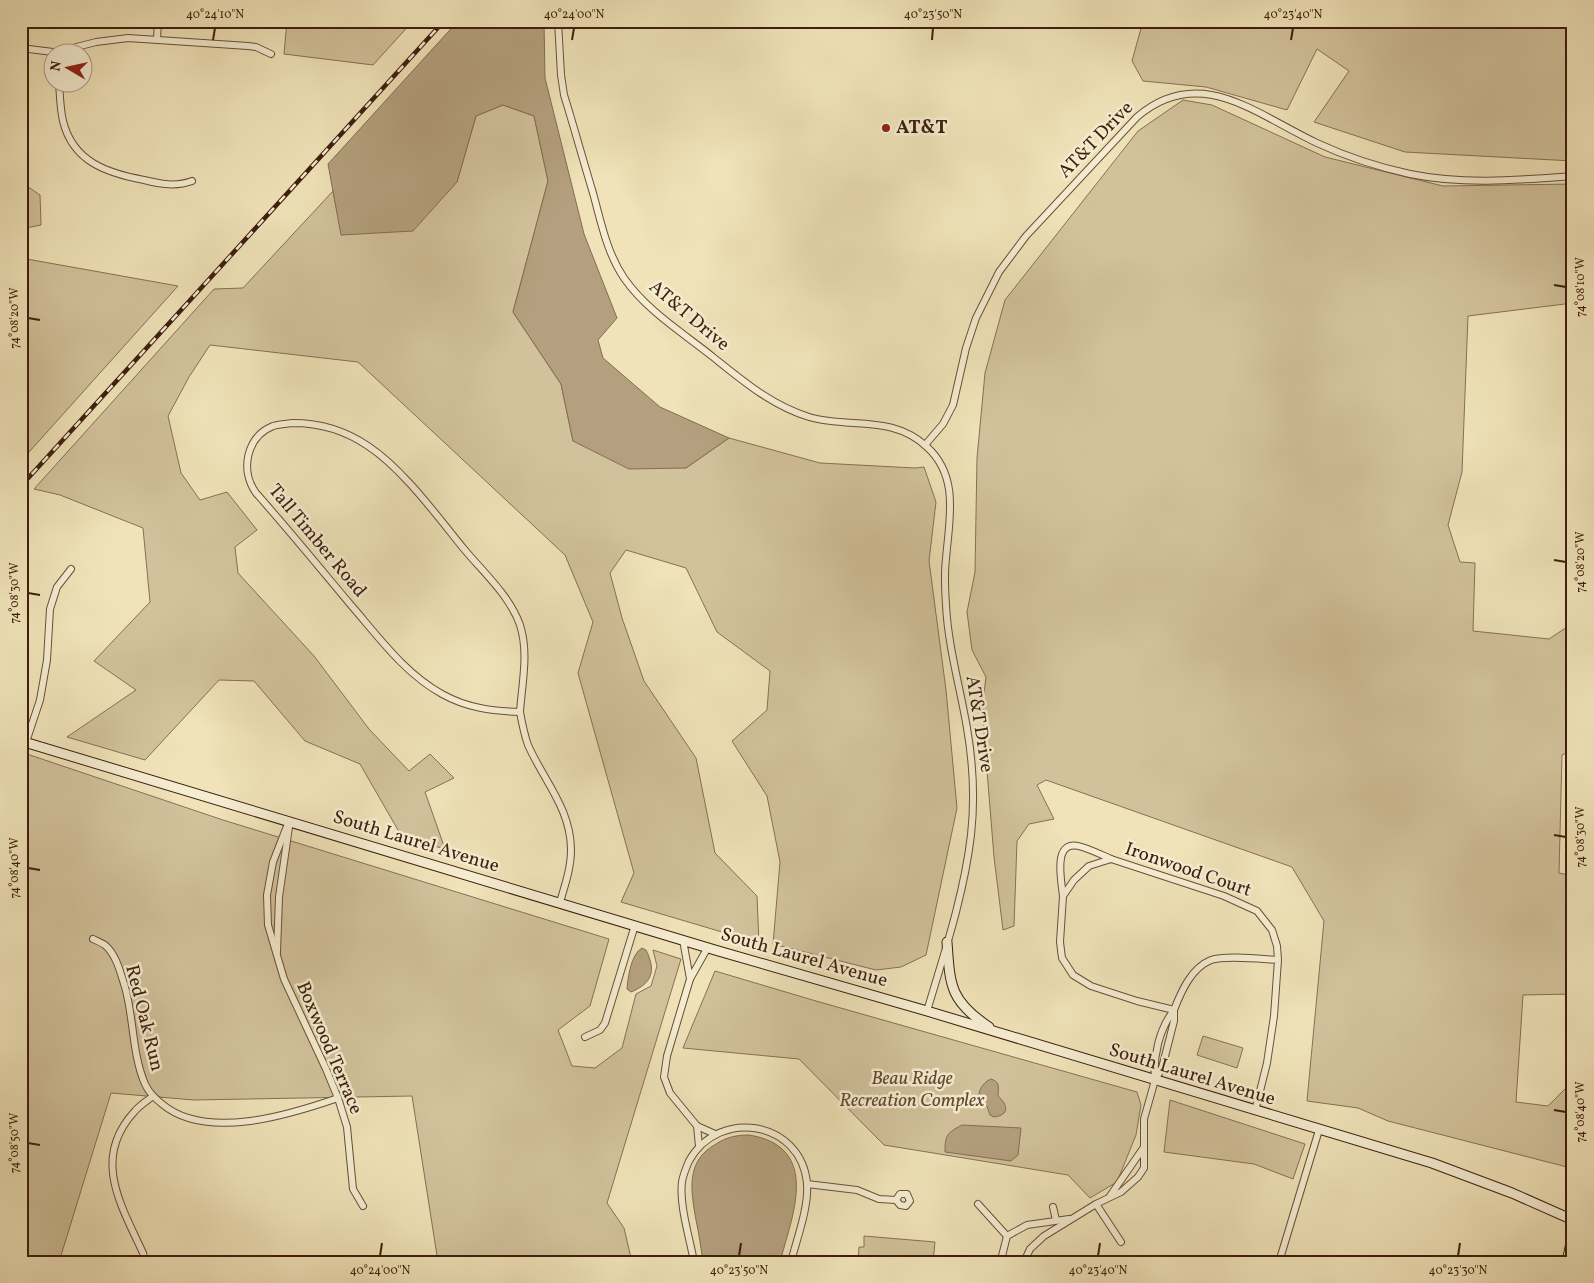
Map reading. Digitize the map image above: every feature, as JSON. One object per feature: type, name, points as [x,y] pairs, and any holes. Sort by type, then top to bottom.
[{"type":"main road","name":"South Laurel Avenue","points":[[24,742],[1432,1163],[1477,1179],[1573,1220]]},
{"type":"main road","points":[[947,942],[949,971],[953,990],[959,1002],[978,1019],[1002,1034]]},
{"type":"main road","points":[[1567,1262],[1573,1233]]},
{"type":"street","points":[[157,40],[158,21]]},
{"type":"street","name":"AT&T Drive","points":[[558,21],[564,95],[605,237],[625,278],[637,293],[652,308],[765,397],[792,411],[827,421],[888,426],[909,433],[925,445],[942,467],[951,494],[945,564],[946,604],[950,642],[967,728],[973,773],[973,803],[967,861],[947,942],[927,1011]]},
{"type":"street","points":[[92,43],[110,39],[128,38],[248,46],[256,47],[271,54]]},
{"type":"street","points":[[21,48],[42,51]]},
{"type":"street","points":[[60,92],[67,131],[78,150],[93,164],[111,173],[164,184],[181,184],[192,181]]},
{"type":"street","name":"AT&T Drive","points":[[925,445],[943,424],[953,405],[966,348],[976,318],[999,272],[1026,236],[1137,117],[1148,107],[1162,99],[1194,93],[1230,99],[1340,153],[1374,165],[1413,174],[1472,181],[1573,176]]},
{"type":"street","name":"Tall Timber Road","points":[[520,712],[479,709],[454,700],[427,685],[402,664],[253,488],[247,474],[247,460],[252,446],[261,434],[274,426],[293,423],[316,425],[330,428],[355,438],[366,445],[393,466],[512,608],[520,626],[524,642],[520,712],[528,744],[560,802],[569,827],[570,860],[560,902]]},
{"type":"street","points":[[24,742],[40,700],[47,660],[50,609],[57,587],[71,569]]},
{"type":"street","name":"Boxwood Terrace","points":[[277,960],[279,897],[290,822]]},
{"type":"street","name":"Boxwood Terrace","points":[[290,822],[273,862],[267,895],[268,925],[284,979],[338,1098],[347,1127],[353,1189],[363,1206]]},
{"type":"street","name":"Ironwood Court","points":[[1174,1010],[1137,1001],[1091,986],[1073,975],[1062,958],[1060,942],[1062,896],[1060,863],[1062,853],[1067,848],[1072,845],[1081,846],[1111,859],[1224,896],[1258,911],[1272,930],[1277,946],[1278,960],[1274,1016],[1267,1063],[1255,1111]]},
{"type":"street","name":"Ironwood Court","points":[[1062,896],[1074,880],[1090,866],[1111,859]]},
{"type":"street","points":[[585,1037],[600,1030],[605,1023],[635,925]]},
{"type":"street","name":"Red Oak Run","points":[[93,939],[106,946],[122,976],[131,1014],[139,1066],[146,1086],[153,1096],[179,1115],[200,1122],[224,1123],[294,1113],[338,1098]]},
{"type":"street","points":[[683,940],[690,979]]},
{"type":"street","points":[[708,947],[690,979],[667,1056],[664,1076],[670,1093],[697,1126],[715,1134]]},
{"type":"street","points":[[1155,1080],[1154,1063],[1165,1021],[1174,1010],[1184,988],[1197,970],[1211,960],[1236,958],[1278,960]]},
{"type":"street","points":[[1024,1262],[1030,1249],[1037,1242],[1070,1219],[1121,1192],[1144,1168],[1144,1119],[1155,1080],[1162,1068],[1174,1021],[1174,1010]]},
{"type":"street","points":[[1160,1040],[1168,1043]]},
{"type":"street","points":[[145,1262],[143,1253],[117,1196],[112,1178],[112,1155],[115,1143],[135,1110],[153,1096]]},
{"type":"street","points":[[697,1126],[699,1146]]},
{"type":"street","points":[[694,1262],[683,1201],[682,1183],[685,1169],[699,1146],[715,1134],[736,1128],[750,1127],[773,1133],[790,1146],[803,1166],[807,1184],[806,1201],[791,1262]]},
{"type":"street","points":[[1279,1262],[1318,1130]]},
{"type":"street","points":[[1110,1197],[1144,1147]]},
{"type":"street","points":[[807,1184],[857,1190],[879,1199],[896,1200]]},
{"type":"street","points":[[978,1204],[1007,1236]]},
{"type":"street","points":[[1096,1204],[1121,1242]]},
{"type":"street","points":[[1053,1207],[1056,1220]]},
{"type":"street","points":[[1004,1262],[1002,1256],[1007,1236],[1027,1225],[1070,1219]]},
{"type":"green space","points":[[287,21],[413,21],[373,65],[284,54]]},
{"type":"green space","points":[[1143,21],[1564,21],[1573,54],[1573,161],[1405,152],[1314,122],[1349,71],[1317,49],[1287,110],[1206,87],[1143,81],[1132,61]]},
{"type":"green space","points":[[1183,100],[1212,105],[1325,157],[1443,186],[1573,184],[1573,303],[1468,316],[1462,472],[1448,525],[1460,562],[1475,563],[1473,631],[1549,639],[1573,623],[1573,750],[1562,755],[1559,873],[1573,876],[1573,994],[1523,995],[1516,1102],[1548,1106],[1565,1089],[1573,1090],[1573,1162],[1571,1168],[1388,1121],[1358,1108],[1307,1101],[1324,921],[1292,867],[1046,780],[1037,785],[1054,819],[1029,824],[1017,841],[1014,926],[1003,930],[994,857],[982,709],[986,677],[972,650],[967,612],[975,572],[977,458],[985,373],[1005,300],[1138,131]]},
{"type":"green space","points":[[503,105],[534,116],[548,181],[513,312],[561,384],[573,441],[686,468],[729,438],[820,463],[924,467],[936,502],[929,561],[946,690],[957,808],[926,955],[901,967],[876,970],[773,944],[780,862],[767,796],[732,741],[767,710],[770,671],[717,632],[686,568],[626,550],[610,573],[622,618],[644,681],[696,758],[715,853],[757,896],[759,943],[621,902],[634,873],[578,673],[593,622],[565,555],[358,362],[210,345],[189,377],[168,416],[181,473],[200,500],[227,492],[257,530],[235,547],[238,573],[314,656],[369,729],[409,771],[430,754],[454,778],[425,792],[445,849],[402,837],[360,764],[305,741],[254,681],[219,680],[145,760],[67,737],[136,690],[94,661],[150,602],[143,528],[60,495],[34,489],[214,289],[243,288],[333,191],[342,235],[457,182],[476,116]]},
{"type":"green space","points":[[21,182],[40,195],[41,225],[21,229]]},
{"type":"green space","points":[[21,258],[178,286],[21,461]]},
{"type":"green space","points":[[21,752],[223,820],[609,939],[590,1006],[558,1030],[572,1066],[595,1068],[622,1048],[636,994],[651,986],[657,966],[653,950],[681,959],[607,1203],[624,1228],[632,1262],[438,1262],[412,1096],[194,1100],[111,1093],[59,1262],[21,1262]]},
{"type":"green space","name":"Beau Ridge Recreation Complex","points":[[715,971],[1137,1092],[1141,1105],[1136,1135],[1117,1182],[1090,1198],[1068,1175],[884,1145],[799,1059],[683,1048]]},
{"type":"green space","points":[[1203,1036],[1243,1048],[1237,1068],[1197,1055]]},
{"type":"green space","points":[[1170,1100],[1305,1144],[1293,1179],[1254,1164],[1164,1152]]},
{"type":"green space","points":[[864,1236],[935,1242],[933,1262],[858,1262],[859,1247],[864,1247]]},
{"type":"shaded area","points":[[458,21],[544,21],[545,78],[584,234],[617,318],[598,340],[603,358],[660,407],[729,438],[686,468],[629,469],[573,441],[561,384],[513,312],[548,181],[534,116],[503,105],[476,116],[457,182],[413,231],[341,235],[328,164]]},
{"type":"shaded area","points":[[642,948],[646,950],[649,957],[651,964],[650,975],[644,984],[631,992],[627,989],[631,966],[635,955]]},
{"type":"shaded area","points":[[991,1079],[998,1084],[998,1096],[1006,1109],[1003,1114],[994,1117],[990,1115],[987,1106],[979,1100],[983,1085]]},
{"type":"shaded area","points":[[962,1125],[1021,1128],[1018,1155],[1011,1161],[945,1152],[946,1138],[953,1130]]},
{"type":"shaded area","points":[[740,1135],[749,1135],[772,1142],[786,1153],[794,1168],[796,1186],[795,1205],[780,1262],[703,1262],[692,1188],[692,1177],[695,1168],[699,1159],[706,1151],[720,1142]]},
{"type":"railway","points":[[21,486],[444,21]]},
{"type":"place","name":"AT&T","points":[[886,128]]}]
